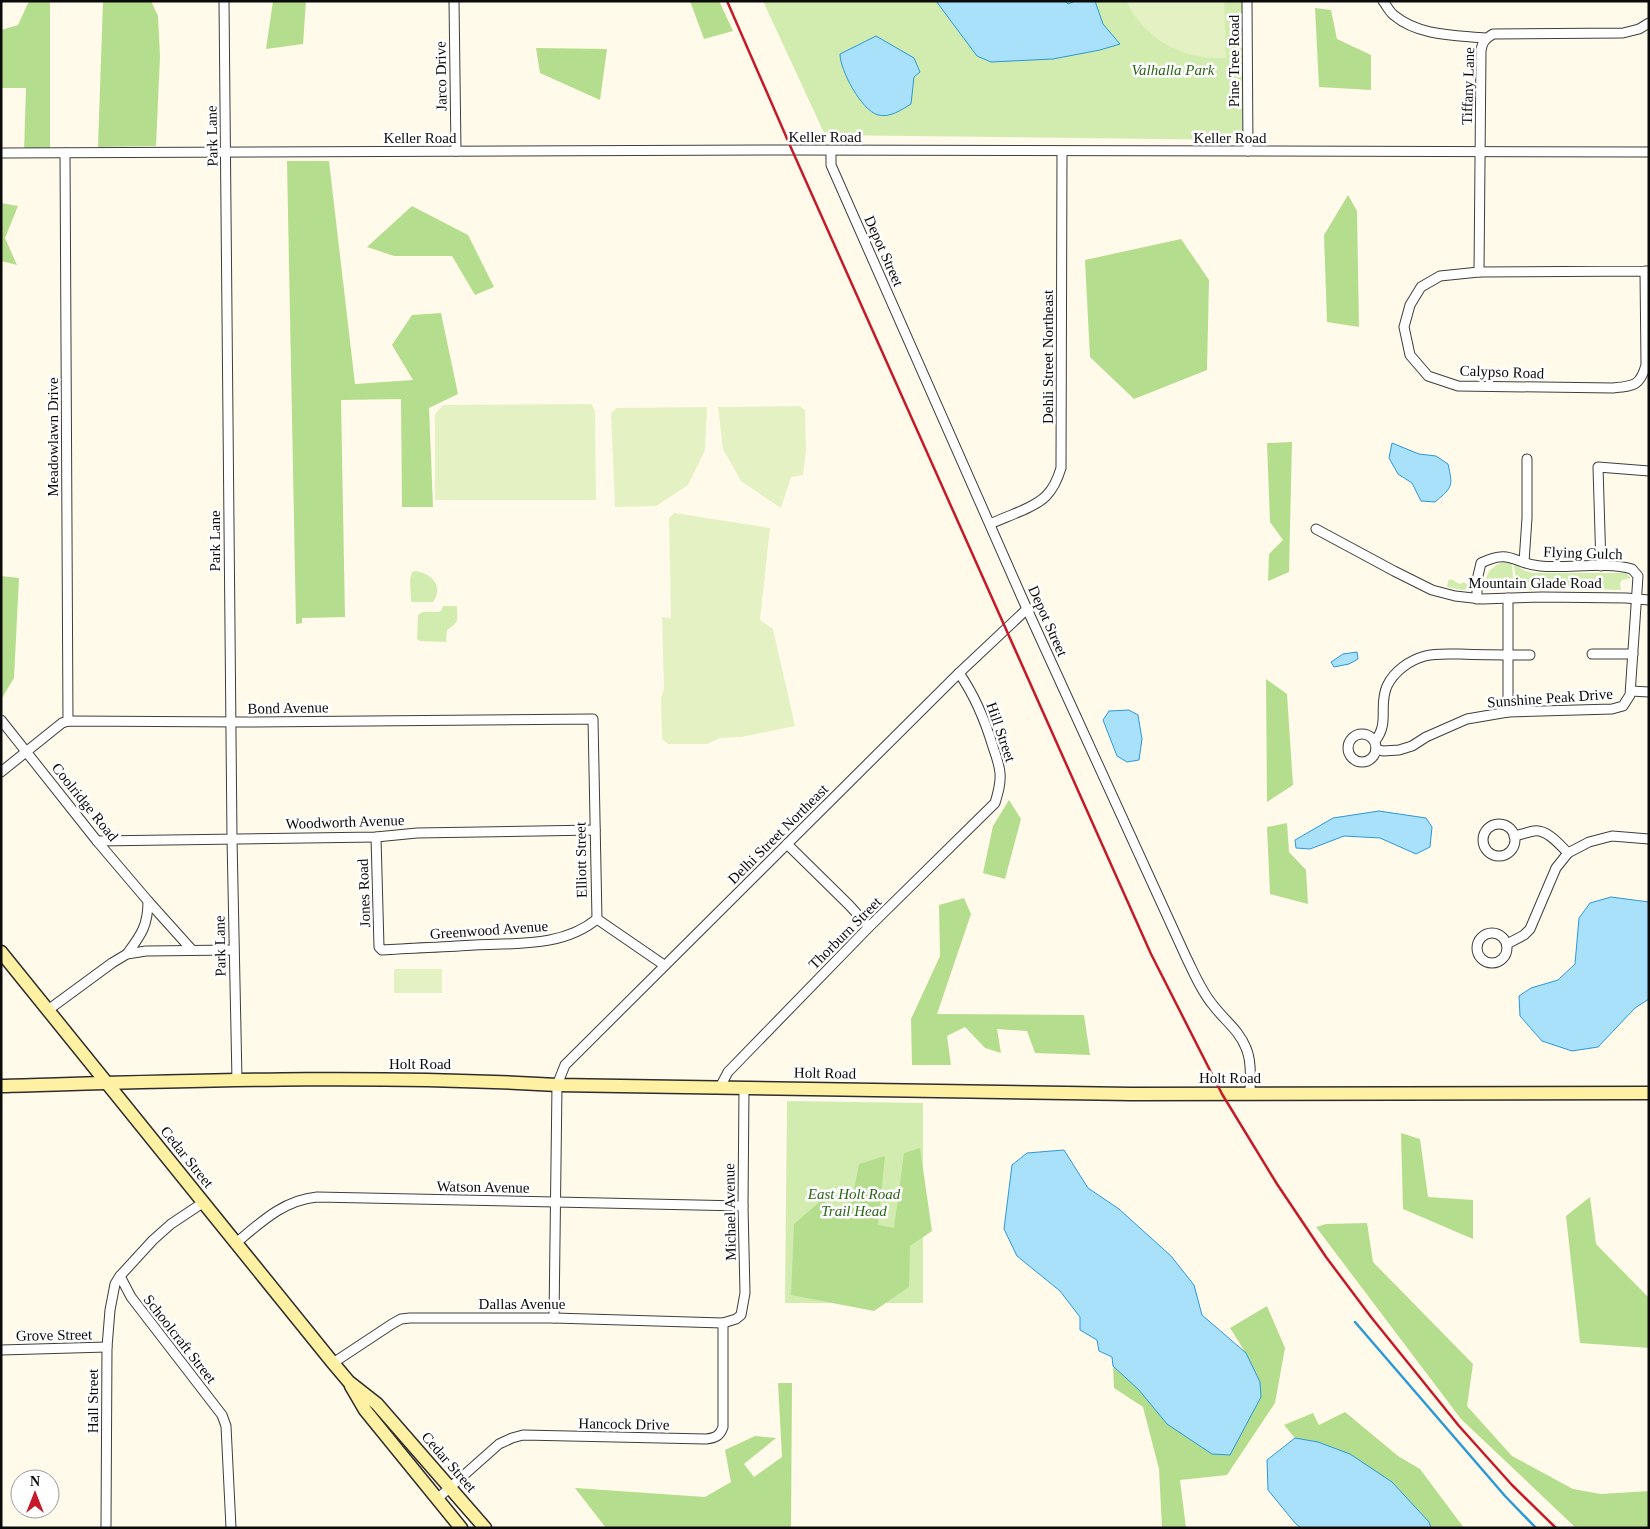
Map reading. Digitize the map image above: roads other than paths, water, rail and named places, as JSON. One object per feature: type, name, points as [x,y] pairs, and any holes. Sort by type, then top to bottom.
[{"type":"main road","name":"Cedar Street","points":[[1,952],[349,1382],[365,1410],[460,1528]]},
{"type":"main road","name":"Holt Road","points":[[1,1086],[238,1080],[481,1081],[557,1085],[1250,1094],[1649,1093]]},
{"type":"main road","name":"Cedar Street","points":[[349,1382],[369,1397],[389,1418],[485,1528]]},
{"type":"street","name":"Park Lane","points":[[224,1],[233,950],[238,1080]]},
{"type":"street","name":"Jarco Drive","points":[[454,1],[456,151]]},
{"type":"street","name":"Pine Tree Road","points":[[1248,1],[1248,151]]},
{"type":"street","points":[[1383,1],[1394,16],[1410,26],[1424,30],[1486,38]]},
{"type":"street","name":"Tiffany Lane","points":[[1479,272],[1481,52],[1486,38],[1493,34],[1623,33],[1649,24]]},
{"type":"street","name":"Keller Road","points":[[1,153],[456,151],[1649,152]]},
{"type":"street","name":"Depot Street","points":[[831,151],[831,165],[1027,609],[1198,980],[1213,1006],[1240,1034],[1247,1048],[1250,1060],[1250,1094]]},
{"type":"street","name":"Dehli Street Northeast","points":[[990,524],[1034,504],[1046,496],[1056,483],[1061,468],[1062,152]]},
{"type":"street","name":"Meadowlawn Drive","points":[[65,153],[68,721]]},
{"type":"street","name":"Calypso Road","points":[[1647,271],[1646,365],[1643,378],[1633,386],[1614,388],[1458,386],[1428,376],[1410,355],[1404,327],[1410,305],[1421,287],[1440,276],[1479,272],[1647,271]]},
{"type":"street","points":[[1524,562],[1527,518],[1527,459]]},
{"type":"street","points":[[1601,566],[1598,467],[1649,471]]},
{"type":"street","name":"Mountain Glade Road","points":[[1316,529],[1432,590],[1454,596],[1477,599],[1542,596],[1649,600]]},
{"type":"street","name":"Flying Gulch","points":[[1477,599],[1477,580],[1482,562],[1503,555],[1539,566],[1628,568],[1638,576],[1636,599]]},
{"type":"street","points":[[1508,598],[1508,712]]},
{"type":"street","name":"Sunshine Peak Drive","points":[[1508,655],[1427,655],[1410,662],[1402,668],[1387,686],[1383,699],[1382,732],[1376,745],[1384,751],[1399,750],[1412,746],[1426,737],[1467,719],[1508,712],[1612,709],[1623,706],[1631,691],[1636,599]]},
{"type":"street","name":"Delhi Street Northeast","points":[[557,1085],[566,1065],[664,965],[1027,609]]},
{"type":"street","points":[[1592,654],[1633,654]]},
{"type":"street","points":[[1508,655],[1530,655]]},
{"type":"street","name":"Hill Street","points":[[960,673],[980,708],[996,756],[1000,773],[999,791],[995,803]]},
{"type":"street","points":[[1631,691],[1649,692]]},
{"type":"street","name":"Bond Avenue","points":[[68,721],[231,722],[593,719]]},
{"type":"street","name":"Elliott Street","points":[[593,719],[597,919],[664,965]]},
{"type":"street","name":"Coolridge Road","points":[[1,720],[97,841],[192,950]]},
{"type":"street","points":[[1,772],[62,723],[68,721]]},
{"type":"street","name":"Thorburn Street","points":[[720,1087],[728,1072],[869,927],[995,803]]},
{"type":"street","name":"Woodworth Avenue","points":[[97,841],[376,837],[417,833],[595,830]]},
{"type":"street","points":[[1514,836],[1541,831],[1553,838],[1568,853]]},
{"type":"street","points":[[1507,944],[1524,935],[1530,929],[1556,868],[1568,853],[1589,842],[1612,836],[1649,839]]},
{"type":"street","name":"Jones Road","points":[[376,837],[379,947]]},
{"type":"street","points":[[788,844],[869,927]]},
{"type":"street","points":[[127,954],[138,939],[148,918],[148,901]]},
{"type":"street","name":"Greenwood Avenue","points":[[379,947],[382,950],[539,942],[573,934],[597,919]]},
{"type":"street","points":[[48,1010],[127,954],[146,951],[233,950]]},
{"type":"street","points":[[554,1318],[557,1085]]},
{"type":"street","name":"Michael Avenue","points":[[723,1323],[736,1319],[741,1315],[745,1294],[742,1206],[744,1088]]},
{"type":"street","name":"Watson Avenue","points":[[236,1243],[276,1211],[297,1200],[318,1197],[742,1206]]},
{"type":"street","points":[[120,1276],[153,1240],[171,1224],[204,1202]]},
{"type":"street","name":"Hall Street","points":[[106,1528],[107,1347],[112,1296],[115,1284],[120,1276]]},
{"type":"street","name":"Schoolcraft Street","points":[[120,1276],[131,1298],[222,1415],[226,1426],[231,1528]]},
{"type":"street","name":"Dallas Avenue","points":[[333,1363],[392,1324],[401,1319],[410,1318],[554,1318],[723,1323]]},
{"type":"street","name":"Hancock Drive","points":[[437,1499],[499,1444],[523,1435],[714,1438],[721,1433],[723,1427],[723,1323]]},
{"type":"street","name":"Grove Street","points":[[1,1350],[107,1347]]},
{"type":"water","points":[[936,1],[1065,1],[1068,4],[1075,1],[1095,1],[1103,24],[1120,44],[1053,59],[991,62],[977,56]]},
{"type":"water","points":[[876,36],[914,58],[920,72],[914,77],[911,104],[895,113],[882,116],[871,112],[859,98],[844,70],[840,54]]},
{"type":"water","points":[[1392,443],[1419,454],[1436,456],[1448,464],[1451,477],[1450,486],[1435,502],[1421,501],[1412,483],[1398,474],[1389,458]]},
{"type":"water","points":[[1357,652],[1358,659],[1349,664],[1334,667],[1331,662],[1343,654]]},
{"type":"water","points":[[1129,710],[1138,715],[1142,739],[1139,760],[1127,762],[1117,756],[1103,720],[1109,711]]},
{"type":"water","points":[[1379,811],[1426,818],[1432,827],[1430,847],[1416,854],[1380,838],[1344,836],[1310,849],[1296,848],[1295,840],[1333,818]]},
{"type":"water","points":[[1611,897],[1649,902],[1649,999],[1635,1008],[1598,1047],[1572,1051],[1542,1041],[1520,1016],[1519,996],[1531,988],[1558,980],[1575,964],[1579,918],[1590,903]]},
{"type":"water","points":[[1064,1150],[1088,1188],[1119,1209],[1171,1256],[1194,1285],[1202,1315],[1246,1353],[1260,1382],[1261,1397],[1230,1455],[1212,1454],[1167,1424],[1139,1390],[1113,1366],[1112,1357],[1099,1351],[1097,1340],[1080,1330],[1080,1317],[1060,1291],[1017,1256],[1004,1229],[1012,1165],[1027,1153]]},
{"type":"water","points":[[1295,1438],[1318,1442],[1350,1454],[1392,1482],[1429,1522],[1431,1528],[1301,1528],[1268,1490],[1267,1460]]},
{"type":"waterway","points":[[1355,1322],[1505,1496],[1536,1528]]},
{"type":"railway","points":[[727,1],[1151,954],[1222,1094],[1277,1184],[1326,1257],[1371,1317],[1459,1426],[1512,1485],[1556,1528]]},
{"type":"park label","name":"Valhalla Park","points":[[1173,70]]},
{"type":"park label","name":"East Holt Road Trail Head","points":[[854,1202]]}]
